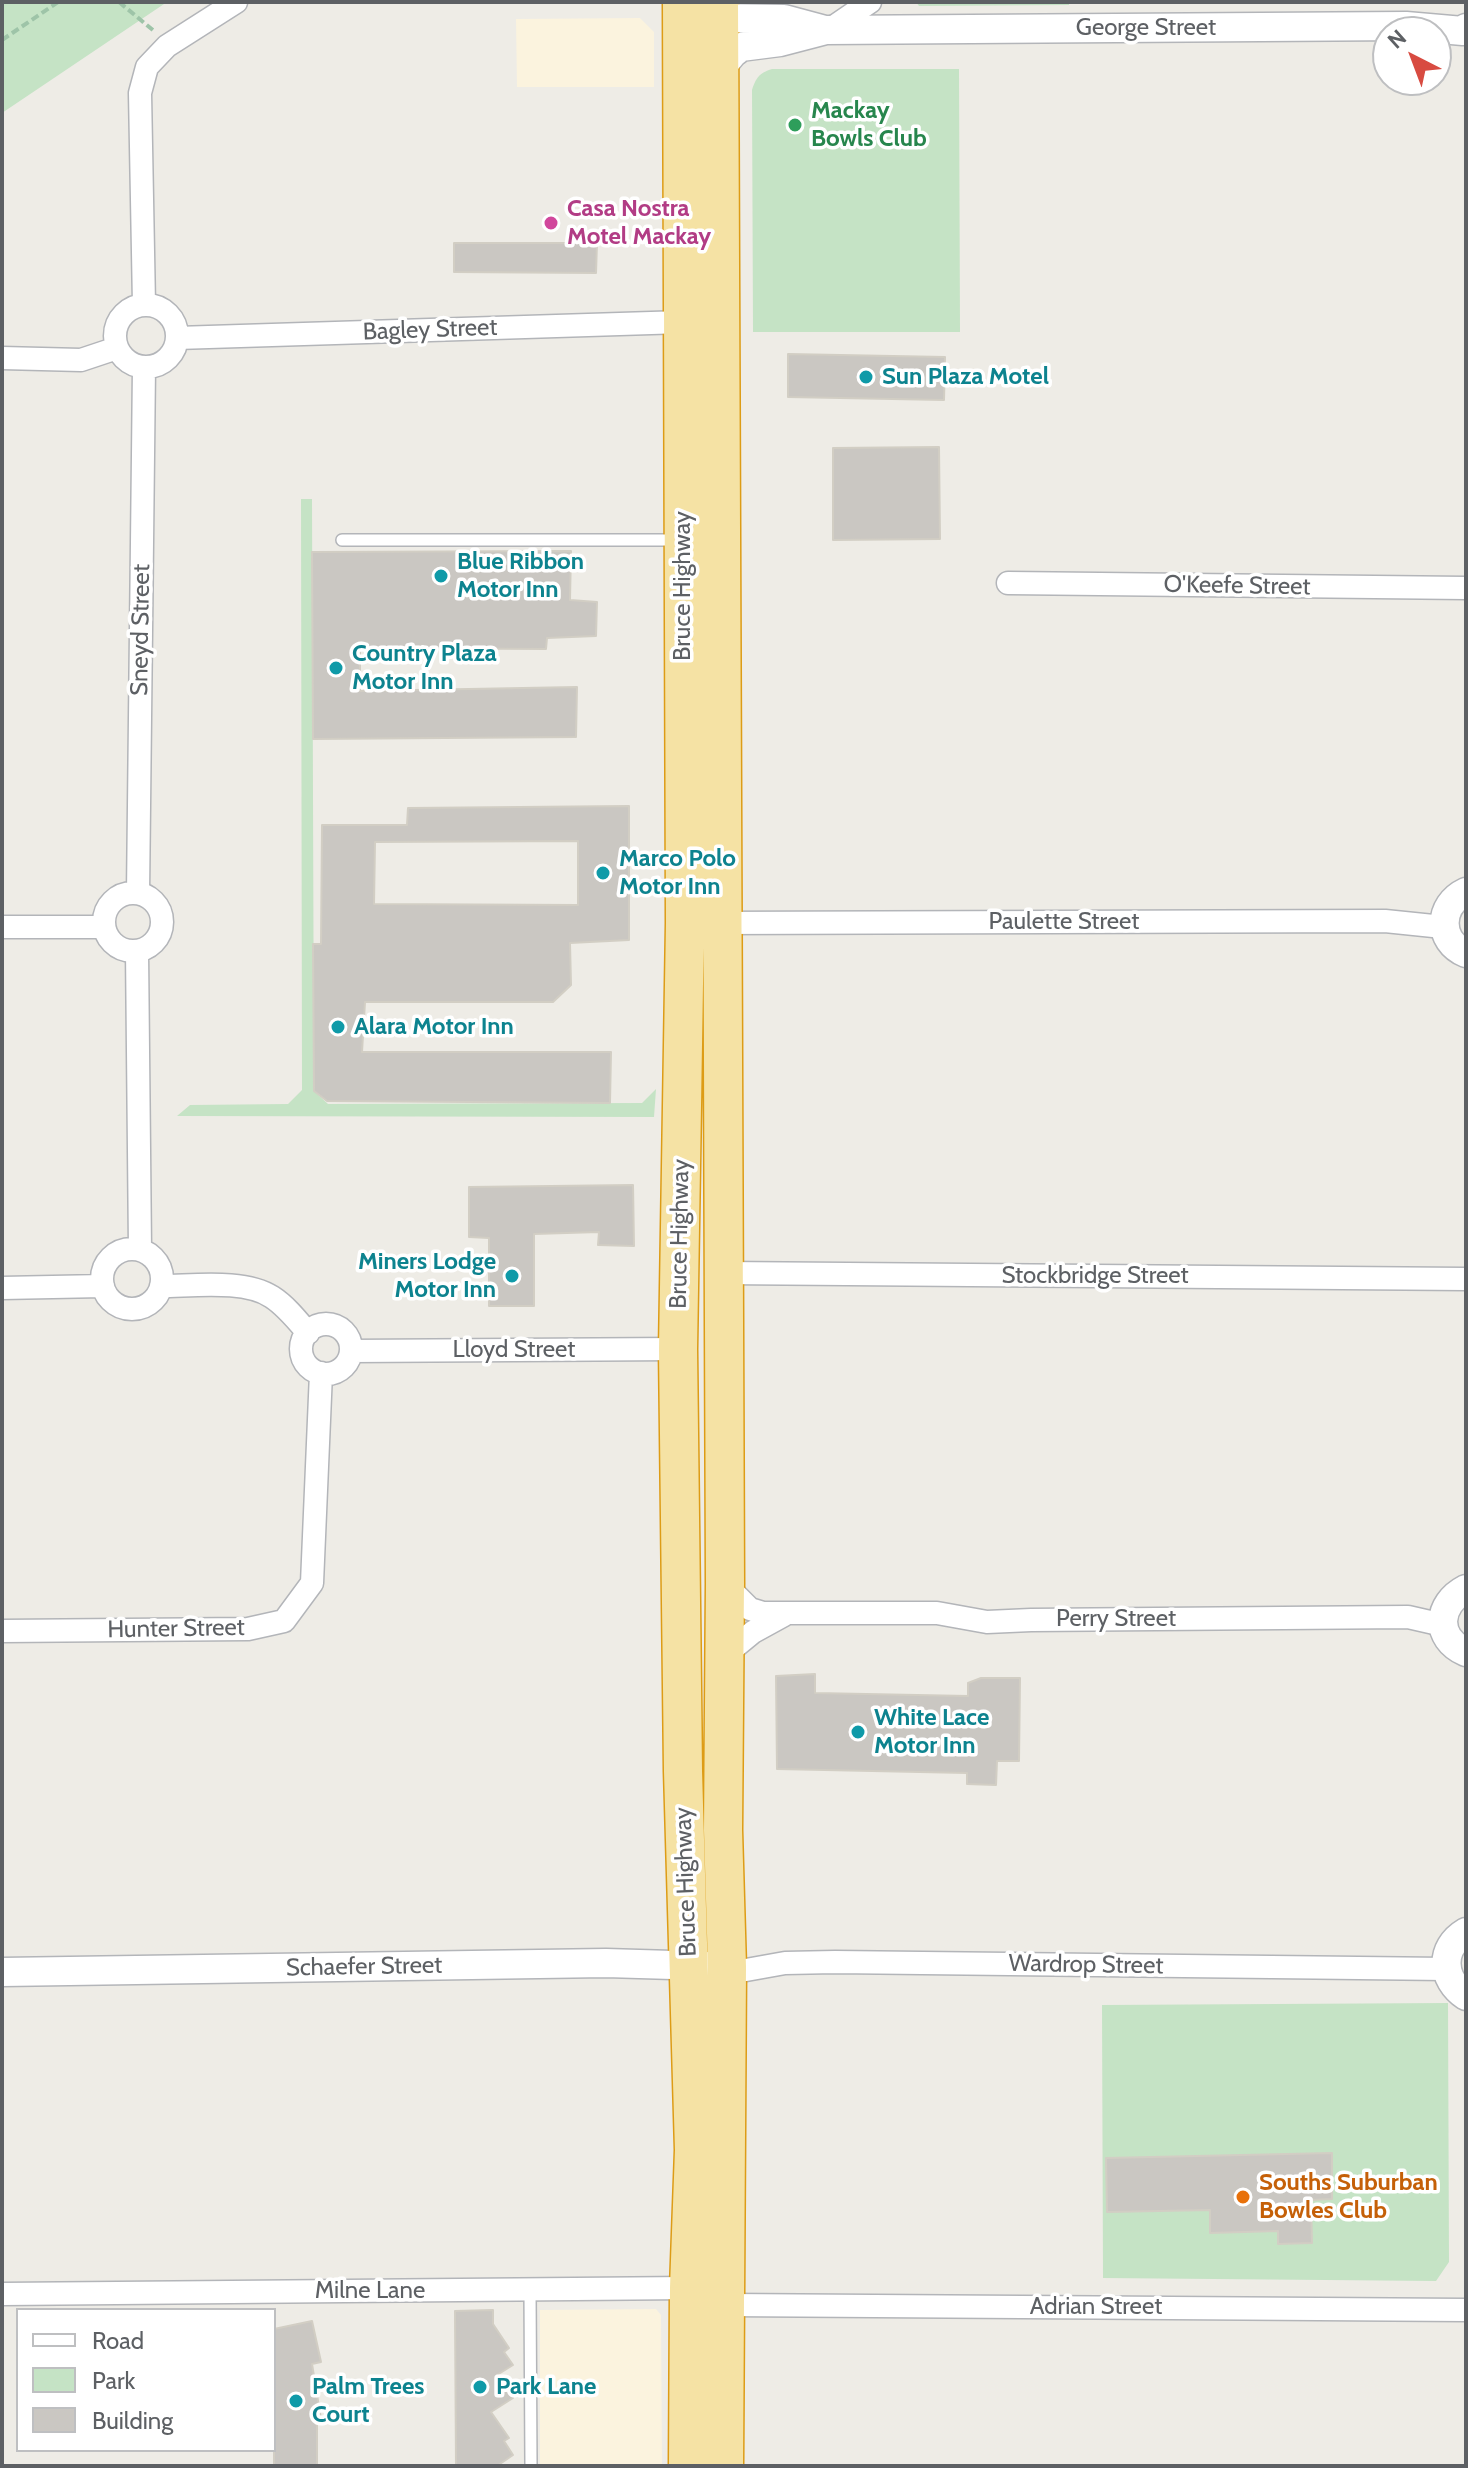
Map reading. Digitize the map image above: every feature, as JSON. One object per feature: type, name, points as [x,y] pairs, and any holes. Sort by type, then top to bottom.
[{"type":"highway","name":"Bruce Highway","points":[[682,2],[685,923],[678,1349],[683,1771],[694,2150],[688,2466]]},
{"type":"highway","name":"Bruce Highway","points":[[719,10],[725,1583],[723,1830],[727,1967],[724,2466]]},
{"type":"highway","points":[[683,310],[698,229],[699,48],[706,29],[719,10]]},
{"type":"street","points":[[144,305],[140,93],[147,67],[167,46],[236,2]]},
{"type":"street","points":[[827,30],[870,2]]},
{"type":"street","name":"George Street","points":[[719,10],[784,19],[827,30]]},
{"type":"street","name":"George Street","points":[[719,70],[733,53],[743,47],[780,42],[827,30],[1406,26],[1465,35]]},
{"type":"street","points":[[144,305],[160,308],[169,315],[177,338],[173,351],[166,359],[144,367],[132,364],[123,357],[117,348],[115,333],[117,323],[133,307],[144,305]]},
{"type":"street","name":"Bagley Street","points":[[177,338],[683,310]]},
{"type":"street","points":[[2,358],[81,360],[117,348]]},
{"type":"street","name":"Sneyd Street","points":[[138,893],[144,367]]},
{"type":"street","name":"O'Keefe Street","points":[[1008,583],[1466,588]]},
{"type":"street","points":[[1466,892],[1454,899],[1446,910],[1443,927],[1453,946],[1466,953]]},
{"type":"street","points":[[127,893],[148,897],[161,912],[160,935],[153,943],[137,951],[114,944],[104,927],[110,904],[127,893]]},
{"type":"street","name":"Paulette Street","points":[[685,923],[1385,921],[1443,927]]},
{"type":"street","points":[[2,927],[104,927]]},
{"type":"street","points":[[137,951],[140,1250]]},
{"type":"street","points":[[140,1250],[159,1267],[161,1286],[149,1304],[132,1309],[113,1303],[103,1286],[102,1275],[108,1261],[119,1252],[140,1250]]},
{"type":"street","name":"Stockbridge Street","points":[[723,1273],[1466,1279]]},
{"type":"street","points":[[2,1288],[103,1286]]},
{"type":"street","points":[[161,1286],[241,1286],[256,1289],[272,1296],[308,1333]]},
{"type":"street","points":[[322,1324],[340,1328],[346,1334],[351,1351],[344,1366],[337,1371],[321,1373],[307,1364],[302,1349],[308,1333],[322,1324]]},
{"type":"street","name":"Lloyd Street","points":[[351,1351],[678,1349]]},
{"type":"street","name":"Hunter Street","points":[[2,1631],[248,1629],[284,1621],[312,1583],[321,1373]]},
{"type":"street","name":"Perry Street","points":[[725,1583],[750,1609],[763,1613],[937,1613],[987,1622],[1408,1617],[1443,1625]]},
{"type":"street","points":[[1466,1589],[1454,1595],[1446,1606],[1443,1625],[1453,1644],[1466,1652]]},
{"type":"street","name":"Perry Street","points":[[725,1655],[761,1626],[789,1612]]},
{"type":"street","points":[[1466,1932],[1457,1937],[1449,1949],[1446,1969],[1450,1981],[1466,1996]]},
{"type":"street","name":"Wardrop Street","points":[[727,1967],[746,1970],[785,1963],[835,1962],[1446,1969]]},
{"type":"street","name":"Schaefer Street","points":[[2,1972],[606,1963],[727,1967]]},
{"type":"street","name":"Milne Lane","points":[[2,2294],[689,2288]]},
{"type":"street","name":"Adrian Street","points":[[726,2305],[1466,2310]]},
{"type":"lane","points":[[342,540],[683,540]]},
{"type":"lane","points":[[530,2290],[531,2466]]},
{"type":"path","points":[[2,40],[58,2]]},
{"type":"path","points":[[119,2],[150,26],[167,46]]},
{"type":"shaded area","points":[[640,18],[654,32],[654,87],[517,87],[516,19]]},
{"type":"shaded area","points":[[656,2309],[661,2315],[662,2466],[540,2466],[540,2310]]},
{"type":"green space","points":[[2,2],[167,2],[2,113]]},
{"type":"green space","points":[[916,2],[1069,2],[1069,5],[919,6]]},
{"type":"green space","name":"Mackay Bowls Club","points":[[772,69],[959,69],[960,332],[753,332],[752,90],[759,76]]},
{"type":"green space","points":[[301,499],[312,499],[314,1091],[328,1104],[642,1103],[656,1089],[654,1117],[177,1116],[190,1105],[288,1104],[302,1090]]},
{"type":"green space","points":[[1448,2003],[1449,2262],[1436,2281],[1103,2278],[1102,2005]]},
{"type":"building","points":[[454,243],[597,243],[596,273],[454,272]]},
{"type":"building","name":"Sun Plaza Motel","points":[[788,354],[945,357],[944,400],[788,397]]},
{"type":"building","points":[[939,447],[940,539],[833,540],[833,448]]},
{"type":"building","name":"Country Plaza Motor Inn","points":[[571,551],[570,600],[597,602],[596,636],[547,638],[546,649],[360,648],[360,691],[577,687],[576,737],[313,739],[312,552]]},
{"type":"building","points":[[629,806],[629,940],[570,943],[571,985],[553,1002],[365,1002],[362,1052],[611,1052],[610,1103],[327,1101],[314,1091],[313,944],[321,944],[322,825],[407,825],[408,808]],"holes":[[[578,841],[578,905],[374,904],[375,842]]]},
{"type":"building","name":"Miners Lodge Motor Inn","points":[[633,1185],[634,1246],[598,1245],[599,1232],[534,1234],[534,1306],[489,1306],[489,1238],[469,1237],[469,1187]]},
{"type":"building","name":"White Lace Motor Inn","points":[[815,1674],[815,1693],[968,1696],[968,1683],[981,1678],[1020,1678],[1019,1761],[997,1761],[996,1785],[967,1784],[967,1773],[777,1769],[776,1676]]},
{"type":"building","points":[[1332,2153],[1332,2199],[1311,2200],[1312,2243],[1278,2244],[1278,2231],[1210,2233],[1210,2210],[1107,2212],[1106,2158]]},
{"type":"building","name":"Park Lane","points":[[493,2310],[493,2324],[509,2348],[504,2352],[513,2365],[497,2375],[513,2398],[491,2412],[509,2438],[504,2441],[513,2455],[497,2466],[456,2466],[455,2311]]},
{"type":"building","points":[[312,2321],[321,2362],[312,2364],[321,2419],[317,2420],[317,2466],[274,2466],[276,2329]]},
{"type":"place","name":"Mackay Bowls Club","points":[[795,125]]},
{"type":"place","name":"Casa Nostra Motel Mackay","points":[[551,223]]},
{"type":"place","name":"Sun Plaza Motel","points":[[866,377]]},
{"type":"place","name":"Blue Ribbon Motor Inn","points":[[441,576]]},
{"type":"place","name":"Country Plaza Motor Inn","points":[[336,668]]},
{"type":"place","name":"Marco Polo Motor Inn","points":[[603,873]]},
{"type":"place","name":"Alara Motor Inn","points":[[338,1027]]},
{"type":"place","name":"Miners Lodge Motor Inn","points":[[512,1276]]},
{"type":"place","name":"White Lace Motor Inn","points":[[858,1732]]},
{"type":"place","name":"Souths Suburban Bowles Club","points":[[1243,2197]]},
{"type":"place","name":"Park Lane","points":[[480,2387]]},
{"type":"place","name":"Palm Trees Court","points":[[296,2401]]}]
